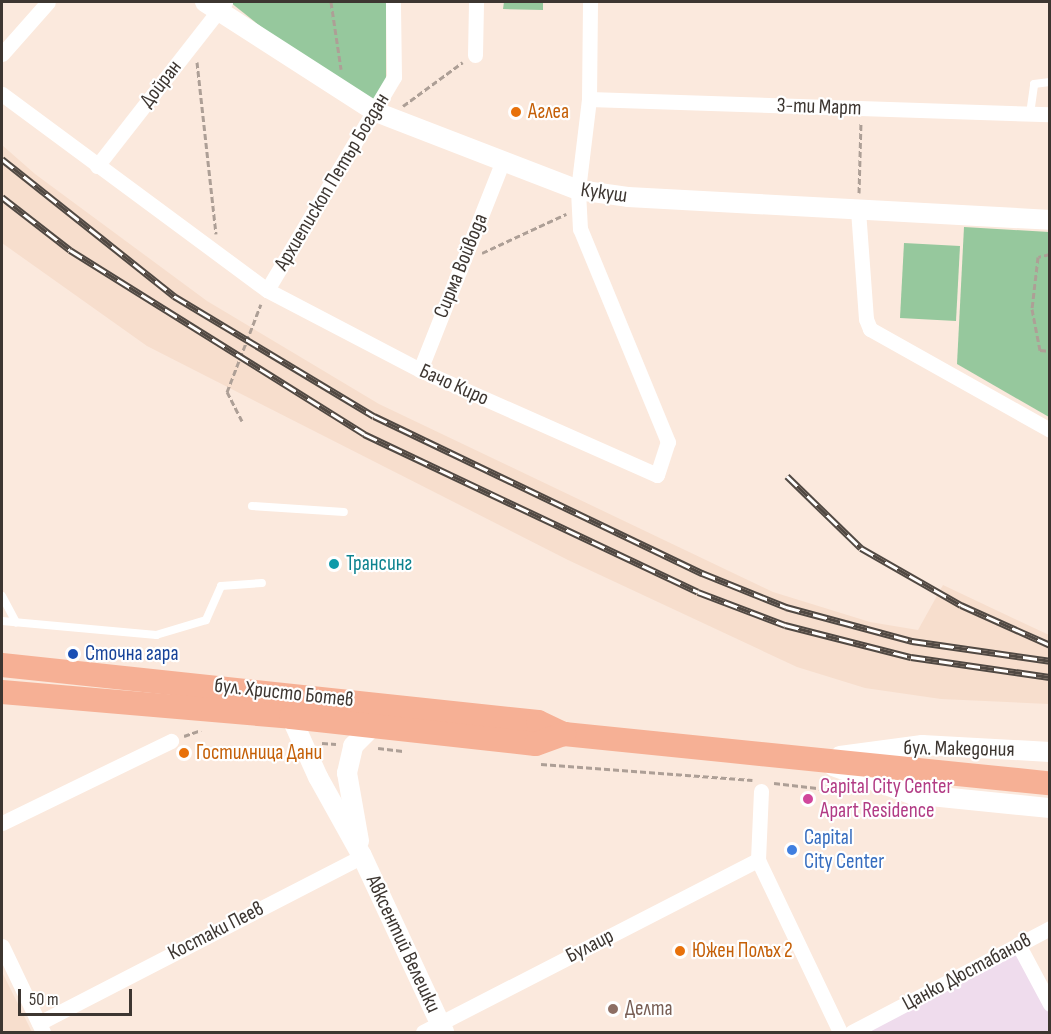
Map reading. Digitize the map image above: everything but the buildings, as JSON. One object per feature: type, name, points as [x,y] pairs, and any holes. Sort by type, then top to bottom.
[{"type":"main road","name":"бул. Христо Ботев","points":[[2,665],[284,692],[538,722],[564,734],[1050,783]]},
{"type":"main road","name":"бул. Христо Ботев","points":[[2,692],[291,717],[376,737],[536,744],[564,734]]},
{"type":"main road","points":[[284,692],[291,717]]},
{"type":"street","points":[[2,54],[48,2]]},
{"type":"street","name":"Архиепископ Петър Богдан","points":[[267,290],[382,115],[394,77],[393,2]]},
{"type":"street","points":[[475,55],[476,2]]},
{"type":"street","points":[[578,199],[589,99],[590,2]]},
{"type":"street","name":"Кукуш","points":[[216,4],[345,94],[382,115],[502,163],[578,199],[628,197],[1050,220]]},
{"type":"street","name":"Дойран","points":[[97,166],[195,39],[216,4]]},
{"type":"street","name":"Бачо Киро","points":[[2,85],[8,97],[97,166],[267,290],[420,370],[657,475],[668,442],[580,229],[578,199]]},
{"type":"street","name":"3-ти Март","points":[[589,99],[1050,114]]},
{"type":"street","name":"Сирма Войвода","points":[[420,370],[502,163]]},
{"type":"street","points":[[858,210],[866,319],[870,329],[1050,430]]},
{"type":"street","name":"Авксентий Велешки","points":[[291,717],[318,777],[362,856],[436,1030]]},
{"type":"street","name":"Авксентий Велешки","points":[[362,856],[347,773],[353,746],[376,737]]},
{"type":"street","points":[[2,823],[171,741]]},
{"type":"street","name":"бул. Македония","points":[[819,760],[922,745],[1048,752]]},
{"type":"street","name":"бул. Македония","points":[[819,760],[911,794],[1048,808]]},
{"type":"street","points":[[761,791],[758,860],[840,1032]]},
{"type":"street","name":"Костаки Пеев","points":[[41,1028],[362,856]]},
{"type":"street","name":"Булаир","points":[[436,1030],[758,860]]},
{"type":"street","name":"Цанко Дюстабанов","points":[[852,1032],[1050,928]]},
{"type":"street","points":[[1018,944],[1050,1004]]},
{"type":"street","points":[[2,946],[41,1028]]},
{"type":"lane","points":[[1030,114],[1034,84],[1050,82]]},
{"type":"lane","points":[[252,506],[344,512]]},
{"type":"lane","points":[[2,621],[156,635],[206,620],[221,586],[262,583]]},
{"type":"lane","points":[[2,596],[16,622]]},
{"type":"path","points":[[331,2],[345,94]]},
{"type":"path","points":[[195,39],[219,255]]},
{"type":"path","points":[[382,115],[475,55]]},
{"type":"path","points":[[858,210],[861,108]]},
{"type":"path","points":[[462,262],[578,199]]},
{"type":"path","points":[[1050,254],[1038,257],[1032,309],[1040,350],[1050,351]]},
{"type":"path","points":[[242,421],[227,392],[267,290]]},
{"type":"path","points":[[171,741],[203,729]]},
{"type":"path","points":[[376,737],[411,751]]},
{"type":"path","points":[[315,742],[344,745]]},
{"type":"path","points":[[535,763],[860,793]]},
{"type":"shaded area","points":[[2,145],[35,174],[207,301],[379,404],[773,592],[870,622],[918,630],[943,585],[1049,635],[1049,704],[941,699],[865,688],[797,667],[568,560],[147,346],[2,243]]},
{"type":"shaded area","points":[[1018,944],[1049,1004],[1049,1032],[852,1032]]},
{"type":"shaded area","points":[[2,972],[32,1032],[2,1032]]},
{"type":"green space","points":[[230,2],[386,2],[386,93],[374,104],[345,94]]},
{"type":"green space","points":[[504,2],[543,2],[543,10],[503,9]]},
{"type":"green space","points":[[964,227],[1049,232],[1049,417],[957,364]]},
{"type":"green space","points":[[904,243],[960,246],[956,321],[900,318]]},
{"type":"railway","points":[[2,159],[174,296],[374,416],[702,573],[786,607],[912,641],[1050,661]]},
{"type":"railway","points":[[2,197],[70,250],[364,434],[698,592],[785,625],[911,657],[1050,677]]},
{"type":"railway","points":[[787,476],[861,548],[961,605],[1050,645]]},
{"type":"place","name":"Аглеа","points":[[516,112]]},
{"type":"place","name":"Трансинг","points":[[334,564]]},
{"type":"place","name":"Сточна гара","points":[[73,654]]},
{"type":"place","name":"Гостилница Дани","points":[[184,753]]},
{"type":"place","name":"Capital City Center Apart Residence","points":[[808,799]]},
{"type":"place","name":"Capital City Center","points":[[792,850]]},
{"type":"place","name":"Южен Полъх 2","points":[[680,951]]},
{"type":"place","name":"Делта","points":[[613,1009]]}]
